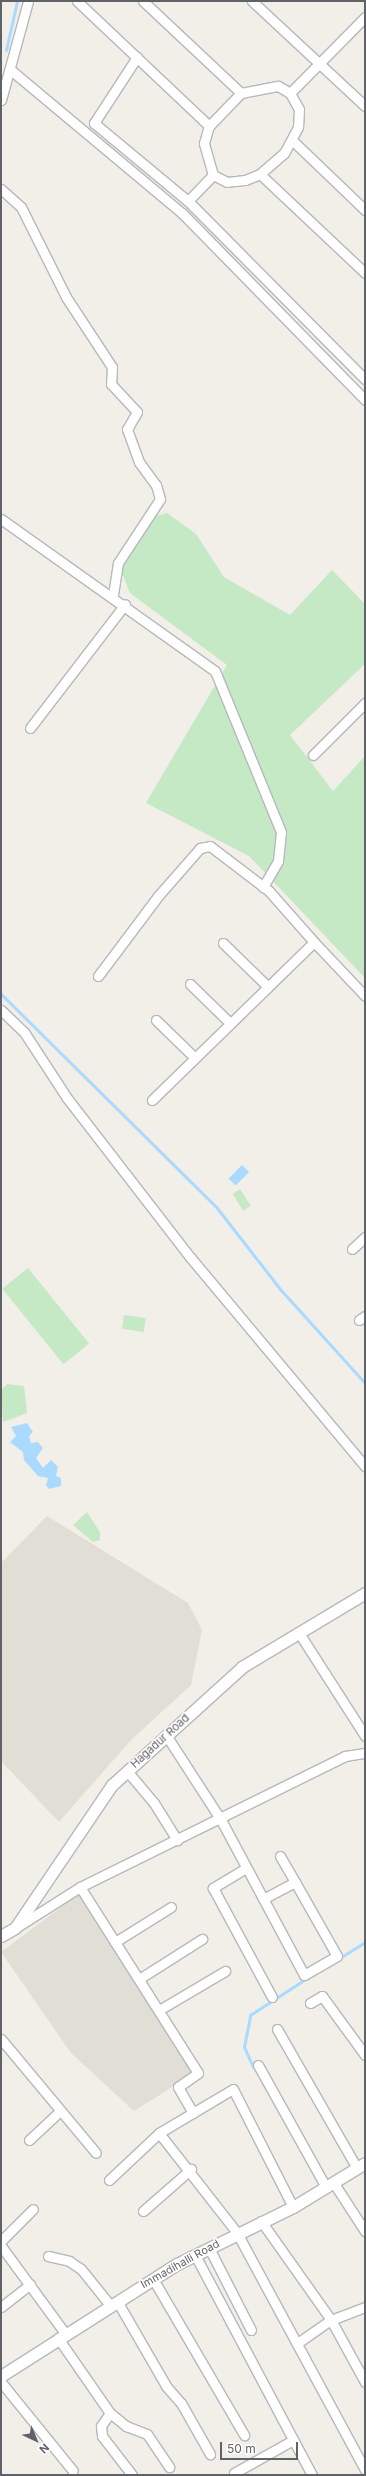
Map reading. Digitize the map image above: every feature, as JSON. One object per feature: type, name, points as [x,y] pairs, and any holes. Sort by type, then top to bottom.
[{"type":"street","points":[[1,100],[12,71],[28,1]]},
{"type":"street","points":[[77,1],[209,126]]},
{"type":"street","points":[[143,1],[241,93]]},
{"type":"street","points":[[252,1],[365,106]]},
{"type":"street","points":[[290,93],[365,17]]},
{"type":"street","points":[[137,57],[94,122],[188,201],[365,378]]},
{"type":"street","points":[[12,71],[182,214],[365,400]]},
{"type":"street","points":[[278,86],[290,93],[299,110],[292,141],[260,174],[227,182],[213,175],[205,157],[204,143],[209,126],[241,93],[278,86]]},
{"type":"street","points":[[292,141],[365,210]]},
{"type":"street","points":[[260,174],[365,273]]},
{"type":"street","points":[[188,201],[213,175]]},
{"type":"street","points":[[1,188],[20,206],[66,297],[112,367],[110,384],[136,412],[126,429],[139,462],[156,485],[160,499],[118,563],[113,596]]},
{"type":"street","points":[[1,519],[125,604],[215,671],[223,686],[281,832],[278,861],[263,887]]},
{"type":"street","points":[[30,728],[125,604]]},
{"type":"street","points":[[312,755],[365,703]]},
{"type":"street","points":[[98,976],[158,896],[200,848],[210,846],[263,887],[365,996]]},
{"type":"street","points":[[152,1100],[229,1022],[314,942]]},
{"type":"street","points":[[223,943],[266,986]]},
{"type":"street","points":[[190,984],[229,1022]]},
{"type":"street","points":[[1,1010],[24,1032],[67,1098],[190,1257],[365,1466]]},
{"type":"street","points":[[156,1020],[194,1057]]},
{"type":"street","points":[[352,1249],[365,1237]]},
{"type":"street","name":"Hagadur Road","points":[[1,1936],[15,1928],[112,1785],[242,1667],[365,1593]]},
{"type":"street","points":[[299,1633],[365,1736]]},
{"type":"street","points":[[166,1736],[221,1820],[304,1975],[337,1956],[280,1856]]},
{"type":"street","points":[[15,1928],[80,1887],[221,1820],[345,1756],[365,1753]]},
{"type":"street","points":[[127,1771],[154,1803],[177,1840]]},
{"type":"street","points":[[246,1868],[213,1888],[272,1997]]},
{"type":"street","points":[[263,1899],[295,1882]]},
{"type":"street","points":[[80,1887],[198,2073],[178,2087],[193,2113]]},
{"type":"street","points":[[115,1942],[171,1907]]},
{"type":"street","points":[[139,1979],[202,1939]]},
{"type":"street","points":[[158,2010],[225,1971]]},
{"type":"street","points":[[310,2003],[322,1996],[365,2055]]},
{"type":"street","points":[[277,2029],[361,2165]]},
{"type":"street","points":[[1,2039],[59,2112],[96,2153]]},
{"type":"street","points":[[258,2065],[329,2184],[365,2231]]},
{"type":"street","points":[[109,2180],[159,2133],[233,2089],[294,2207]]},
{"type":"street","points":[[30,2140],[59,2112]]},
{"type":"street","points":[[159,2133],[191,2169],[237,2233],[299,2342],[365,2470]]},
{"type":"street","name":"Immadihalli Road","points":[[1,2376],[153,2278],[237,2233],[294,2207],[361,2165]]},
{"type":"street","points":[[143,2211],[191,2169]]},
{"type":"street","points":[[1,2241],[33,2208]]},
{"type":"street","points":[[261,2221],[331,2320],[365,2382]]},
{"type":"street","points":[[1,2246],[30,2284],[110,2413],[126,2426],[147,2434],[169,2467]]},
{"type":"street","points":[[209,2248],[251,2330]]},
{"type":"street","points":[[195,2255],[252,2367],[256,2366],[292,2440],[312,2475]]},
{"type":"street","points":[[48,2256],[69,2261],[81,2269],[114,2303],[166,2386],[181,2403],[210,2454]]},
{"type":"street","points":[[153,2278],[244,2435]]},
{"type":"street","points":[[1,2307],[30,2284]]},
{"type":"street","points":[[299,2342],[331,2320],[365,2307]]},
{"type":"street","points":[[1,2382],[73,2471]]},
{"type":"street","points":[[110,2413],[101,2426],[102,2436],[132,2475]]},
{"type":"street","points":[[234,2473],[292,2440]]},
{"type":"shaded area","points":[[47,1516],[188,1603],[202,1630],[191,1685],[131,1740],[59,1822],[1,1761],[1,1563]]},
{"type":"shaded area","points":[[80,1893],[195,2073],[134,2111],[71,2053],[1,1952]]},
{"type":"green space","points":[[167,513],[196,534],[224,577],[290,615],[332,570],[365,604],[365,664],[290,735],[333,791],[365,756],[365,978],[249,856],[146,803],[227,665],[130,593],[121,570],[156,516]]},
{"type":"green space","points":[[240,1189],[251,1206],[243,1211],[232,1194]]},
{"type":"green space","points":[[28,1268],[89,1343],[63,1364],[2,1289]]},
{"type":"green space","points":[[124,1315],[146,1318],[144,1332],[122,1329]]},
{"type":"green space","points":[[7,1384],[24,1386],[27,1413],[3,1422],[1,1390]]},
{"type":"green space","points":[[87,1512],[100,1532],[100,1540],[93,1542],[73,1525]]},
{"type":"water","points":[[242,1165],[249,1172],[236,1186],[229,1178]]},
{"type":"water","points":[[27,1423],[33,1432],[29,1436],[31,1443],[38,1442],[43,1448],[36,1458],[43,1468],[51,1460],[58,1467],[56,1476],[61,1478],[61,1486],[49,1489],[46,1485],[48,1478],[38,1476],[24,1460],[23,1452],[10,1442],[16,1436],[11,1427]]},
{"type":"waterway","points":[[6,50],[17,1]]},
{"type":"waterway","points":[[1,994],[217,1208],[280,1289],[365,1383]]},
{"type":"waterway","points":[[338,1959],[365,1942]]},
{"type":"waterway","points":[[253,2067],[244,2047],[250,2015],[307,1978]]}]
